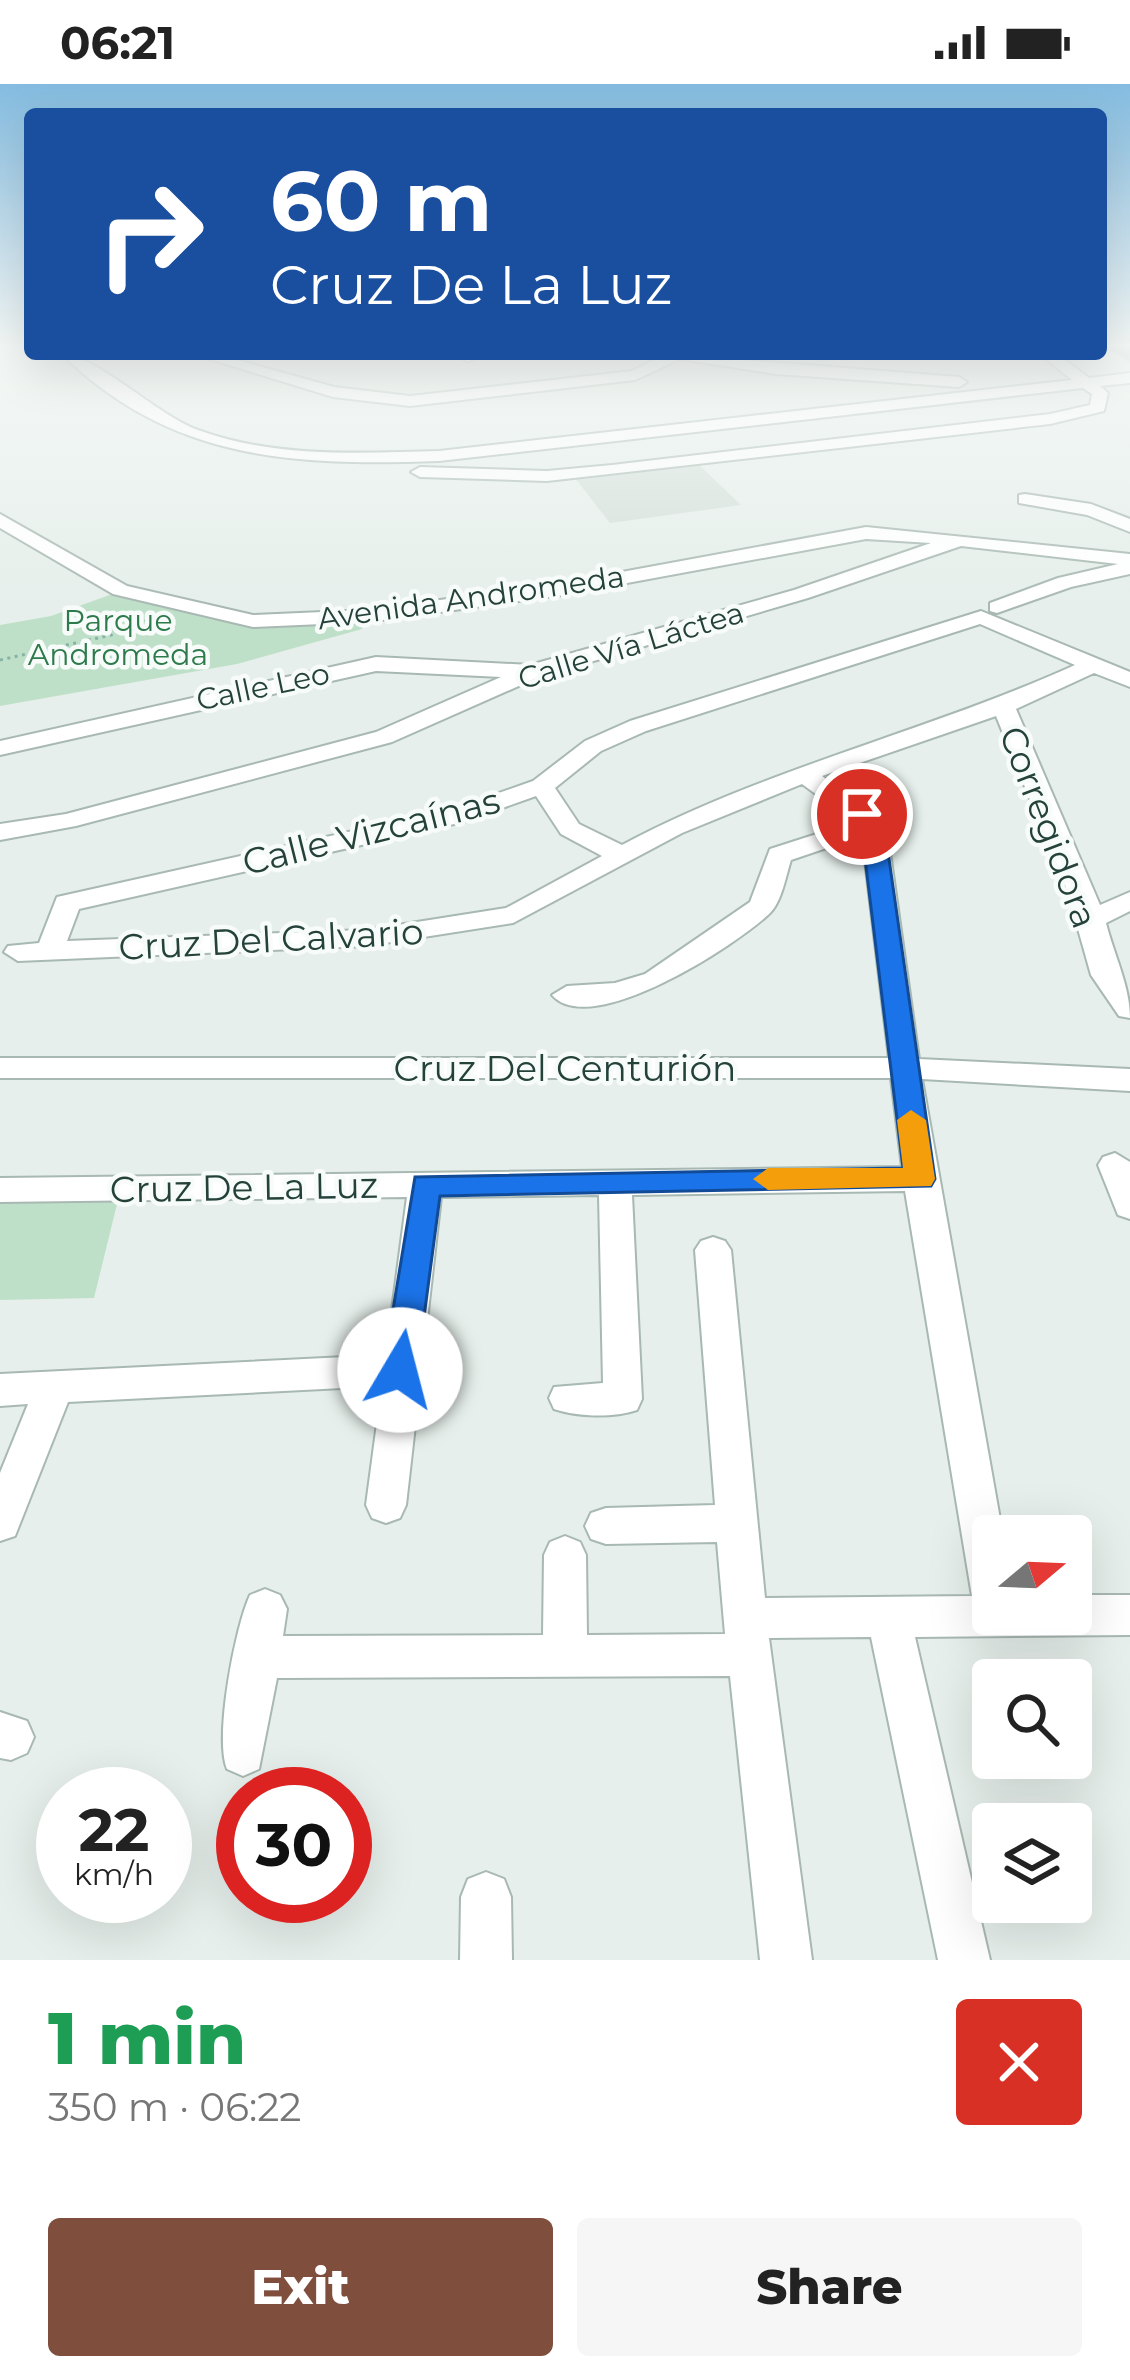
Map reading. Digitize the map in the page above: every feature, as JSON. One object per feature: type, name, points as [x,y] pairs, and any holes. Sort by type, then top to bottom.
[{"type":"street","points":[[205,433],[347,466],[548,476],[927,433]]},
{"type":"street","points":[[260,449],[439,456],[568,433]]},
{"type":"street","points":[[1025,499],[1091,510],[1130,526]]},
{"type":"street","name":"Avenida Andromeda","points":[[0,520],[120,590],[253,621],[368,616],[562,589],[866,533],[901,531],[960,540]]},
{"type":"street","name":"Calle Vía Láctea","points":[[0,832],[67,821],[384,737],[531,672],[801,594],[960,540],[1130,564]]},
{"type":"street","name":"Calle Vizcaínas","points":[[50,951],[68,903],[463,814],[542,786],[593,746],[638,726],[1130,564]]},
{"type":"street","points":[[989,612],[1130,680]]},
{"type":"street","name":"Calle Leo","points":[[0,748],[376,664],[531,672]]},
{"type":"street","name":"Cruz Del Calvario","points":[[19,952],[365,938],[513,915],[620,855],[806,776],[1003,706],[1094,665]]},
{"type":"street","name":"Corregidora","points":[[1003,706],[1091,920],[1095,960],[1108,986],[1130,1009]]},
{"type":"street","points":[[806,776],[865,817],[920,1179],[979,1515]]},
{"type":"street","points":[[542,786],[570,829],[620,855]]},
{"type":"street","points":[[567,995],[617,992],[655,980],[762,906],[779,855],[865,817]]},
{"type":"street","points":[[1091,920],[1130,900]]},
{"type":"street","name":"Cruz Del Centurión","points":[[0,1068],[904,1068],[1130,1080]]},
{"type":"street","points":[[1115,1165],[1130,1206]]},
{"type":"street","name":"Cruz De La Luz","points":[[0,1190],[920,1179]]},
{"type":"street","points":[[568,1398],[623,1399],[615,1180]]},
{"type":"street","points":[[386,1505],[426,1185]]},
{"type":"street","points":[[712,1250],[747,1637],[786,1960]]},
{"type":"street","points":[[0,1390],[400,1370]]},
{"type":"street","points":[[0,1523],[54,1388]]},
{"type":"street","points":[[606,1526],[736,1523]]},
{"type":"street","points":[[565,1555],[565,1655]]},
{"type":"street","points":[[243,1754],[265,1609]]},
{"type":"street","points":[[255,1657],[565,1655],[889,1617],[972,1615]]},
{"type":"street","points":[[1092,1615],[1130,1615]]},
{"type":"street","points":[[889,1617],[964,1960]]},
{"type":"street","points":[[486,1897],[486,1960]]},
{"type":"path","points":[[0,660],[111,635],[183,606]]},
{"type":"shaded area","points":[[698,464],[741,505],[610,523],[575,478]]},
{"type":"green space","name":"Parque Andromeda","points":[[118,592],[248,623],[364,621],[362,629],[237,664],[0,706],[0,625],[51,616]]},
{"type":"green space","points":[[118,1200],[94,1298],[0,1300],[0,1201]]},
{"type":"slow traffic","points":[[768,1179],[920,1179],[911,1120]]},
{"type":"route","points":[[400,1370],[426,1185],[920,1179],[873,824],[862,814]]}]
